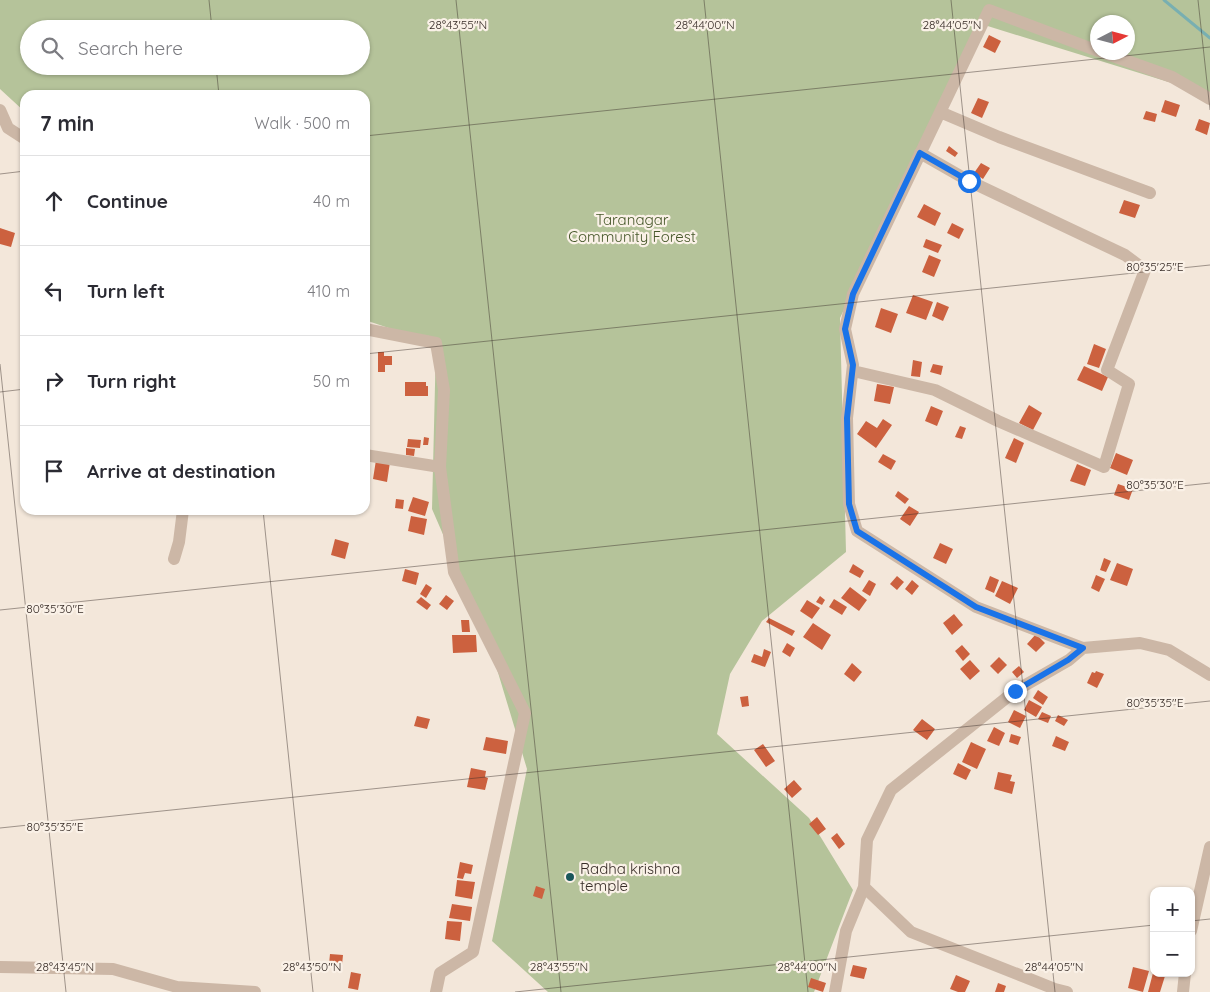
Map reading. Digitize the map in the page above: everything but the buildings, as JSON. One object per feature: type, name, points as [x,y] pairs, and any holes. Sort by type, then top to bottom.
[{"type":"street","points":[[1090,48],[989,10],[853,294],[845,329],[853,365],[847,418],[849,504],[857,531],[976,607],[1083,648],[1140,644],[1169,650],[1210,675]]},
{"type":"street","points":[[1124,60],[1172,77],[1210,99]]},
{"type":"street","points":[[0,110],[8,128],[20,136]]},
{"type":"street","points":[[940,112],[999,137],[1150,193]]},
{"type":"street","points":[[852,371],[935,390],[1023,432],[1104,467],[1129,384],[1107,370],[1145,270],[1125,254],[969,181],[920,153]]},
{"type":"street","points":[[370,330],[436,344],[444,390],[440,467],[454,572],[525,713],[473,952],[440,973],[436,992]]},
{"type":"street","points":[[370,456],[440,467]]},
{"type":"street","points":[[174,560],[179,542],[182,515]]},
{"type":"street","points":[[835,992],[846,931],[864,887],[867,840],[891,790],[1015,691],[1068,660],[1083,648]]},
{"type":"street","points":[[1195,913],[1210,847]]},
{"type":"street","points":[[864,887],[912,932],[1055,989],[1067,992]]},
{"type":"street","points":[[0,967],[114,969],[177,987],[255,992]]},
{"type":"street","points":[[1183,992],[1185,977]]},
{"type":"green space","name":"Taranagar Community Forest","points":[[0,0],[1210,0],[1210,97],[1204,93],[1097,60],[1135,60],[1135,15],[1090,15],[1090,58],[978,23],[840,318],[846,552],[762,621],[730,674],[717,734],[809,818],[853,890],[814,992],[548,992],[492,941],[527,769],[487,636],[432,509],[436,344],[370,322],[370,90],[20,90],[20,107],[0,89]]},
{"type":"waterway","points":[[1164,0],[1210,38]]},
{"type":"place","name":"Radha krishna temple","points":[[570,877]]},
{"type":"route","points":[[969,181],[920,153],[853,294],[845,329],[853,365],[847,418],[849,504],[857,531],[976,607],[1083,648],[1068,660],[1015,691]]}]
